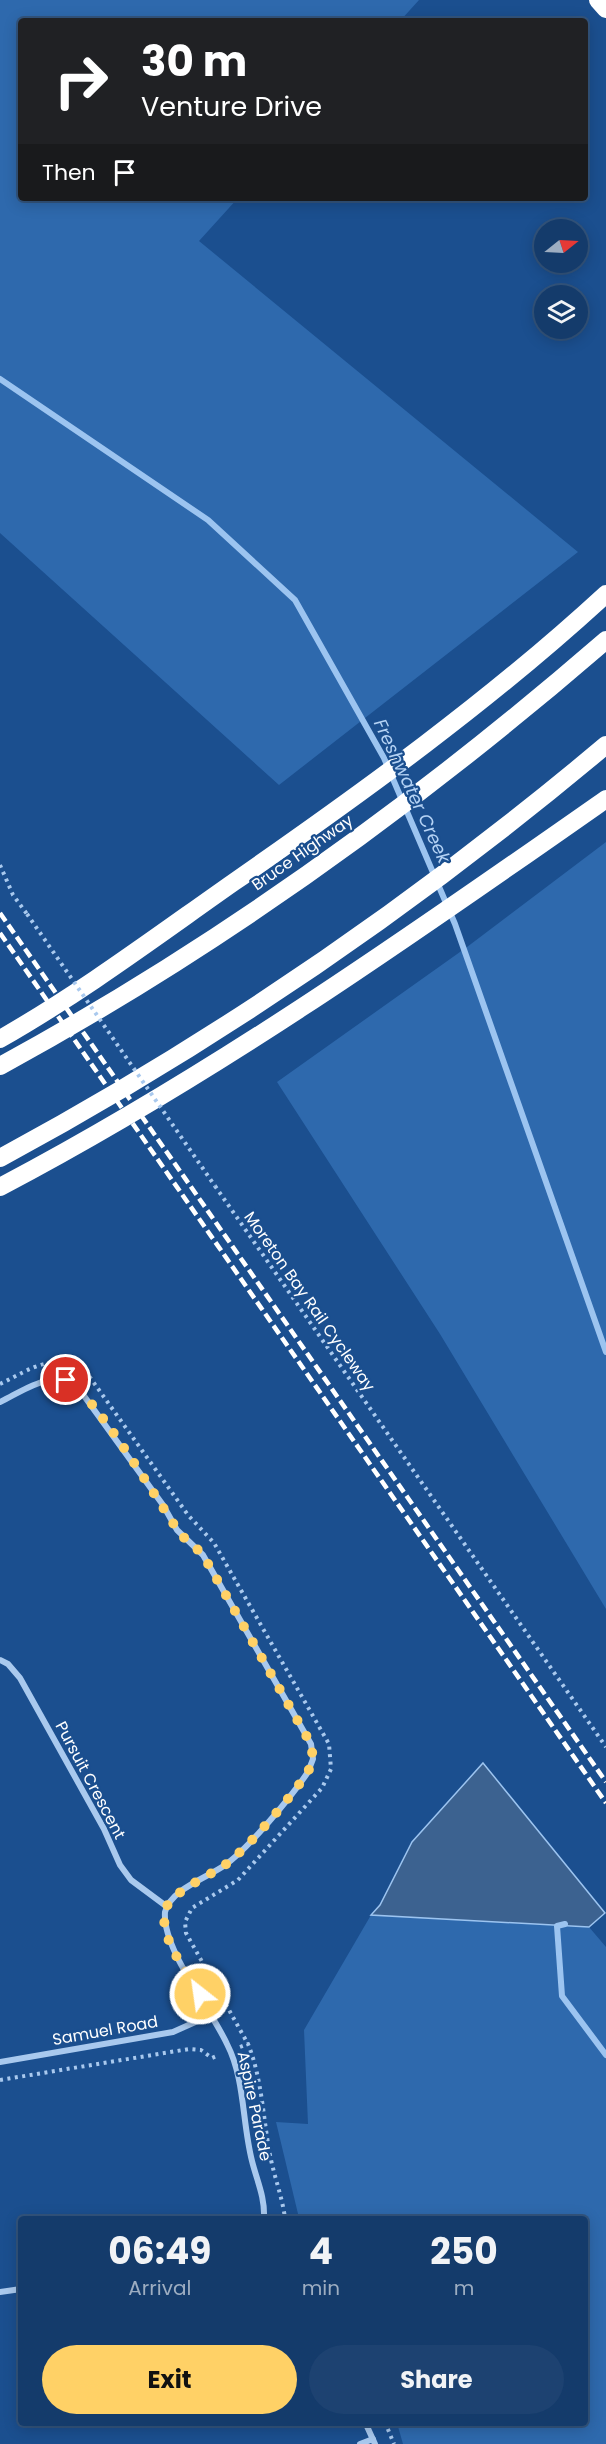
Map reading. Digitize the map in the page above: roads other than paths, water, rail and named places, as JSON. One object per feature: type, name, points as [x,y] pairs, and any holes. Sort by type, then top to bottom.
[{"type":"highway","points":[[598,0],[606,9]]},
{"type":"highway","points":[[0,1039],[125,958],[317,824],[428,741],[606,594]]},
{"type":"highway","name":"Bruce Highway","points":[[0,1066],[53,1037],[206,943],[332,857],[443,774],[606,640]]},
{"type":"highway","points":[[0,1158],[93,1106],[227,1024],[366,930],[478,849],[606,745]]},
{"type":"highway","points":[[0,1187],[71,1150],[224,1058],[378,958],[606,799]]},
{"type":"street","points":[[0,1402],[49,1380],[66,1380],[79,1389],[163,1505],[177,1530],[203,1555],[311,1744],[313,1759],[308,1772],[240,1852],[225,1866],[176,1896],[166,1906]]},
{"type":"street","name":"Pursuit Crescent","points":[[0,1660],[8,1664],[20,1678],[104,1828],[125,1873],[166,1906]]},
{"type":"street","name":"Aspire Parade","points":[[166,1906],[164,1918],[170,1941],[227,2042],[236,2068],[252,2161],[263,2196],[264,2216]]},
{"type":"street","name":"Samuel Road","points":[[0,2062],[173,2032],[211,2015]]},
{"type":"street","points":[[0,2292],[18,2289]]},
{"type":"street","points":[[360,2444],[374,2441],[367,2426]]},
{"type":"waterway","name":"Freshwater Creek","points":[[0,379],[208,520],[295,600],[384,758],[455,924],[606,1352]]},
{"type":"waterway","name":"Freshwater Creek","points":[[565,1924],[557,1926],[562,1996],[606,2055]]},
{"type":"railway","points":[[0,913],[606,1782]]},
{"type":"railway","points":[[0,933],[606,1803]]}]
